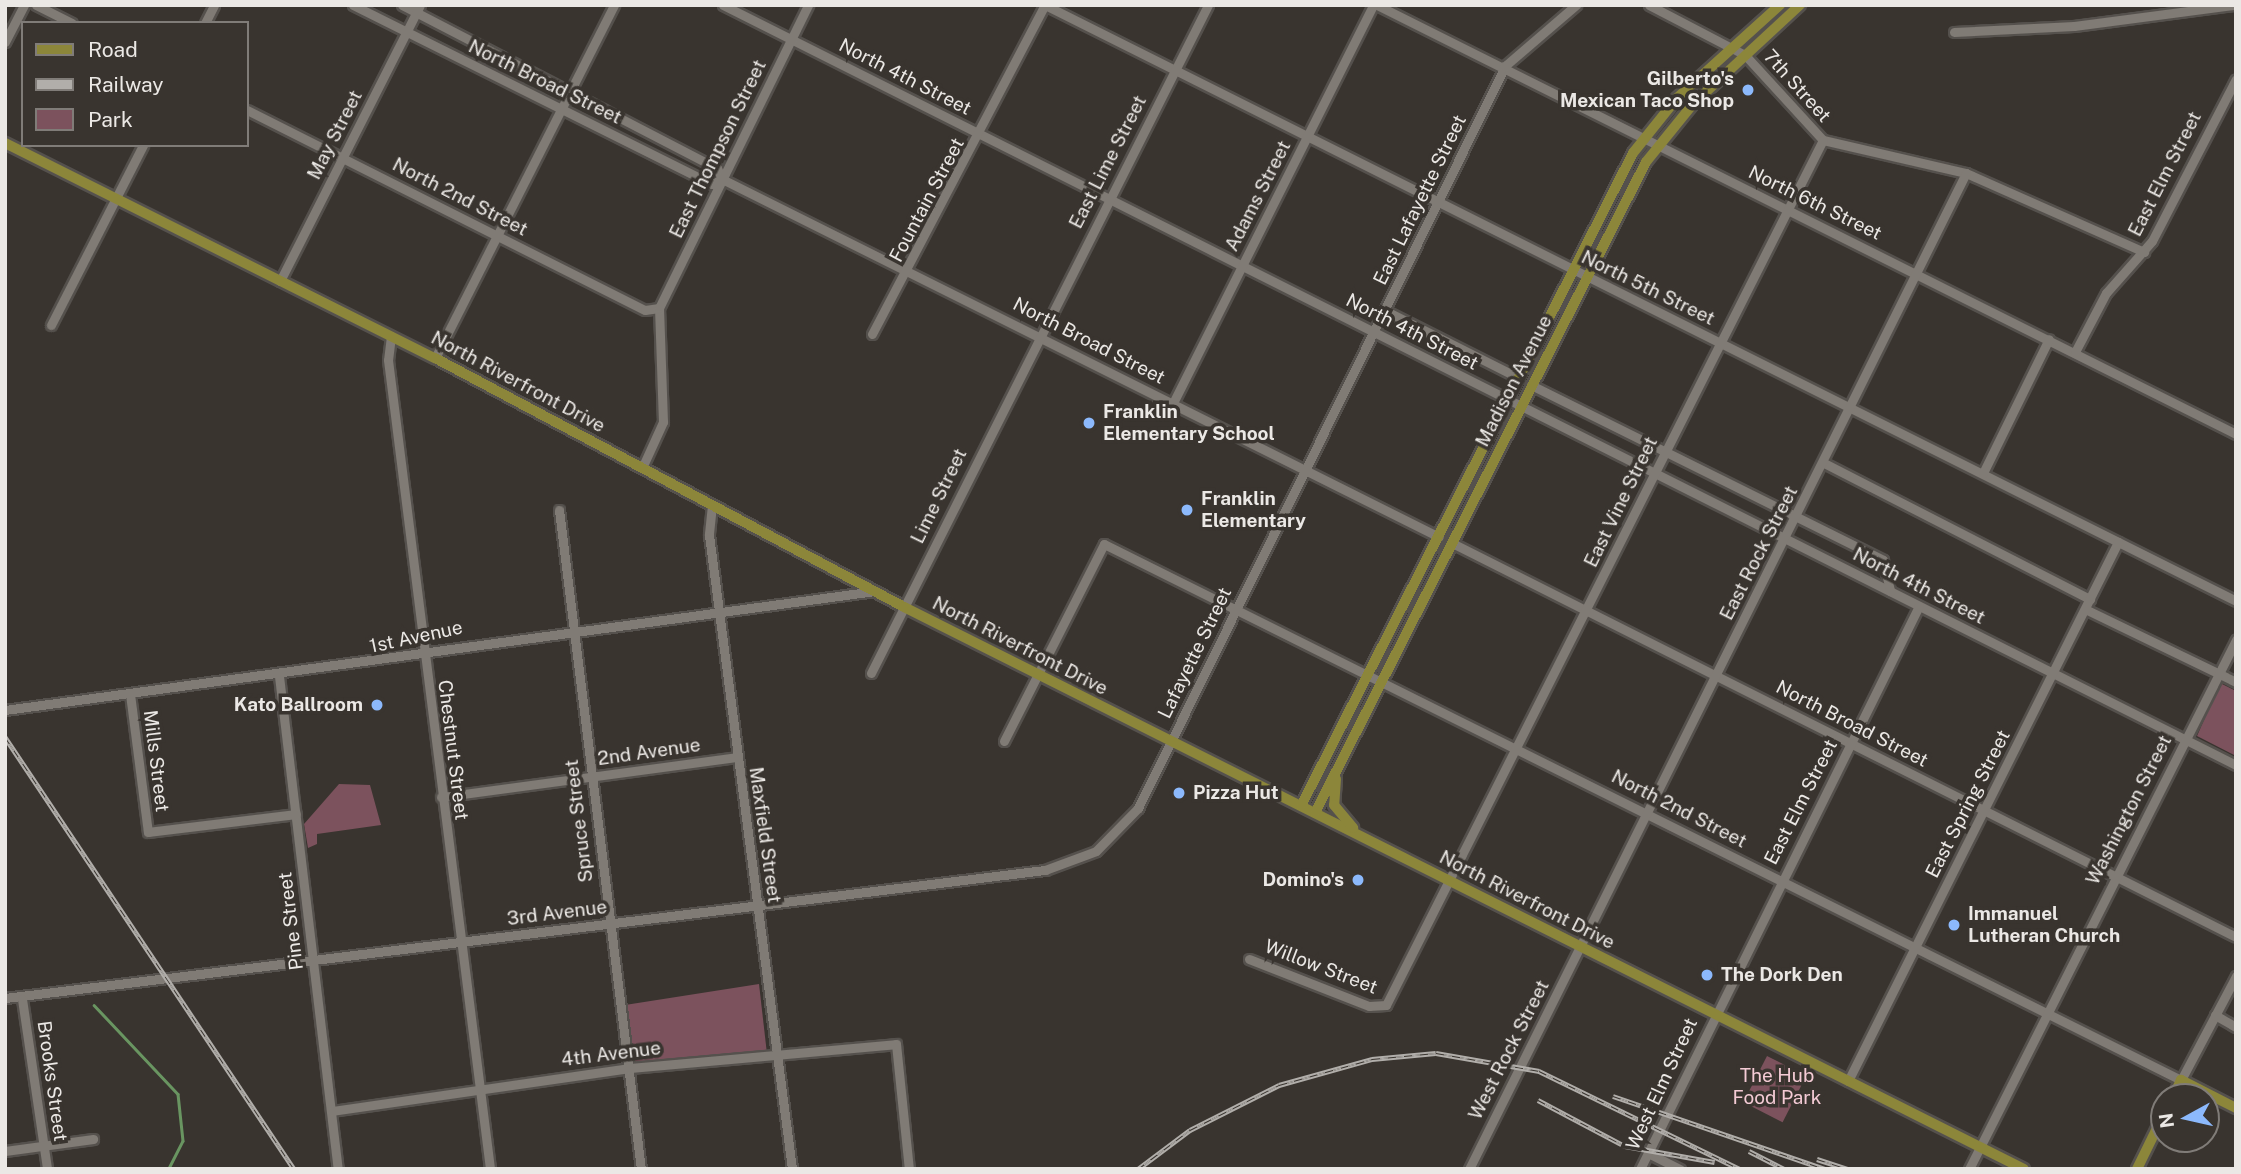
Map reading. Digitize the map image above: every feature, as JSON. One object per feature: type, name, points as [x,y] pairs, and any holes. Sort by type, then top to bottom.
[{"type":"main road","name":"Madison Avenue","points":[[1301,806],[1643,138],[1731,47],[1780,5]]},
{"type":"main road","name":"Madison Avenue","points":[[1315,813],[1531,385],[1657,144],[1745,55],[1800,5]]},
{"type":"main road","name":"North Riverfront Drive","points":[[5,143],[435,358],[904,607],[2024,1169]]},
{"type":"main road","points":[[1340,766],[1334,805],[1360,835]]},
{"type":"main road","name":"North 2nd Street","points":[[2181,1080],[2236,1108]]},
{"type":"main road","points":[[2137,1169],[2150,1142]]},
{"type":"street","points":[[5,42],[24,5]]},
{"type":"street","points":[[37,5],[68,21]]},
{"type":"street","points":[[206,21],[214,5]]},
{"type":"street","name":"North Broad Street","points":[[353,5],[712,184],[722,179]]},
{"type":"street","name":"North Broad Street","points":[[402,5],[418,9],[717,167],[722,179],[1040,334],[1439,537]]},
{"type":"street","points":[[435,358],[614,5]]},
{"type":"street","name":"North 4th Street","points":[[723,5],[1110,197],[1241,266],[2236,765]]},
{"type":"street","name":"East Thompson Street","points":[[659,308],[808,5]]},
{"type":"street","name":"North 5th Street","points":[[1045,5],[1172,71],[1440,201],[1586,278],[2236,601]]},
{"type":"street","name":"Fountain Street","points":[[872,334],[909,272],[1045,5]]},
{"type":"street","name":"East Lime Street","points":[[1040,334],[1208,5]]},
{"type":"street","name":"North 6th Street","points":[[1375,5],[1505,66],[1785,209],[1919,272],[2236,434]]},
{"type":"street","name":"Adams Street","points":[[1173,403],[1375,5]]},
{"type":"street","name":"East Lafayette Street","points":[[1306,471],[1505,66],[1576,5]]},
{"type":"street","name":"7th Street","points":[[1649,5],[1745,55],[1823,140]]},
{"type":"street","points":[[1954,32],[2074,26],[2234,5]]},
{"type":"street","name":"May Street","points":[[280,281],[418,9]]},
{"type":"street","name":"East Elm Street","points":[[2075,352],[2106,293],[2144,252],[2236,79]]},
{"type":"street","name":"North 2nd Street","points":[[248,111],[645,310],[659,308]]},
{"type":"street","points":[[1823,140],[1966,173],[2144,252]]},
{"type":"street","name":"East Vine Street","points":[[1381,1008],[1451,880],[1666,452],[1717,342],[1823,140]]},
{"type":"street","points":[[51,325],[142,147]]},
{"type":"street","name":"East Rock Street","points":[[1581,947],[1852,409],[1966,173]]},
{"type":"street","points":[[642,468],[663,422],[659,308]]},
{"type":"street","points":[[1386,311],[1519,378]]},
{"type":"street","name":"Lime Street","points":[[871,673],[1040,334]]},
{"type":"street","name":"Chestnut Street","points":[[391,336],[388,360],[489,1169]]},
{"type":"street","points":[[1983,473],[2049,339]]},
{"type":"street","points":[[1531,385],[1883,560],[1890,591]]},
{"type":"street","points":[[1824,463],[2090,599]]},
{"type":"street","name":"Lafayette Street","points":[[1107,844],[1138,808],[1306,471]]},
{"type":"street","name":"Maxfield Street","points":[[712,505],[709,535],[757,906],[779,1053],[792,1169]]},
{"type":"street","name":"Spruce Street","points":[[559,510],[641,1169]]},
{"type":"street","name":"East Spring Street","points":[[1848,1081],[2118,542]]},
{"type":"street","name":"North Broad Street","points":[[1452,543],[2236,937]]},
{"type":"street","name":"North 2nd Street","points":[[1038,674],[1104,544],[1237,607],[2181,1080]]},
{"type":"street","name":"1st Avenue","points":[[5,710],[279,676],[572,630],[876,591]]},
{"type":"street","name":"East Elm Street","points":[[1714,1014],[1919,606]]},
{"type":"street","points":[[2085,609],[2236,682]]},
{"type":"street","name":"Washington Street","points":[[1969,1169],[2236,640]]},
{"type":"street","points":[[1004,741],[1038,674]]},
{"type":"street","name":"Pine Street","points":[[279,676],[340,1167]]},
{"type":"street","name":"Mills Street","points":[[130,694],[148,832],[296,814]]},
{"type":"street","name":"2nd Avenue","points":[[441,797],[737,757]]},
{"type":"street","name":"3rd Avenue","points":[[5,998],[22,999],[1045,870],[1107,844]]},
{"type":"street","name":"West Rock Street","points":[[1469,1169],[1581,947]]},
{"type":"street","name":"Willow Street","points":[[1249,959],[1381,1008]]},
{"type":"street","points":[[2181,1080],[2236,976]]},
{"type":"street","name":"Brooks Street","points":[[22,999],[47,1169]]},
{"type":"street","name":"West Elm Street","points":[[1640,1169],[1714,1014]]},
{"type":"street","points":[[2215,1015],[2236,1027]]},
{"type":"street","name":"4th Avenue","points":[[332,1111],[629,1068],[896,1044],[909,1169]]},
{"type":"street","points":[[5,1151],[93,1139]]},
{"type":"street","points":[[1648,1153],[1680,1169]]},
{"type":"green space","points":[[2220,683],[2236,691],[2236,756],[2197,736]]},
{"type":"green space","points":[[339,784],[370,785],[381,825],[317,834],[317,844],[308,848],[304,824]]},
{"type":"green space","points":[[759,984],[767,1054],[632,1062],[625,1005]]},
{"type":"green space","name":"The Hub Food Park","points":[[1767,1056],[1806,1076],[1783,1122],[1743,1102]]},
{"type":"waterway","points":[[94,1005],[178,1094],[183,1141],[169,1169]]},
{"type":"railway","points":[[5,737],[294,1169]]},
{"type":"railway","points":[[1138,1169],[1190,1130],[1279,1085],[1372,1059],[1436,1053],[1539,1071],[1740,1169]]},
{"type":"railway","points":[[1613,1096],[1825,1169]]},
{"type":"railway","points":[[1538,1100],[1625,1146],[1715,1162]]},
{"type":"railway","points":[[1749,1151],[1784,1169]]},
{"type":"railway","points":[[1817,1159],[1847,1169]]},
{"type":"place","name":"Gilberto's Mexican Taco Shop","points":[[1748,90]]},
{"type":"place","name":"Franklin Elementary School","points":[[1089,423]]},
{"type":"place","name":"Franklin Elementary","points":[[1187,510]]},
{"type":"place","name":"Kato Ballroom","points":[[377,705]]},
{"type":"place","name":"Pizza Hut","points":[[1179,793]]},
{"type":"place","name":"Domino's","points":[[1358,880]]},
{"type":"place","name":"Immanuel Lutheran Church","points":[[1954,925]]},
{"type":"place","name":"The Dork Den","points":[[1707,975]]}]
